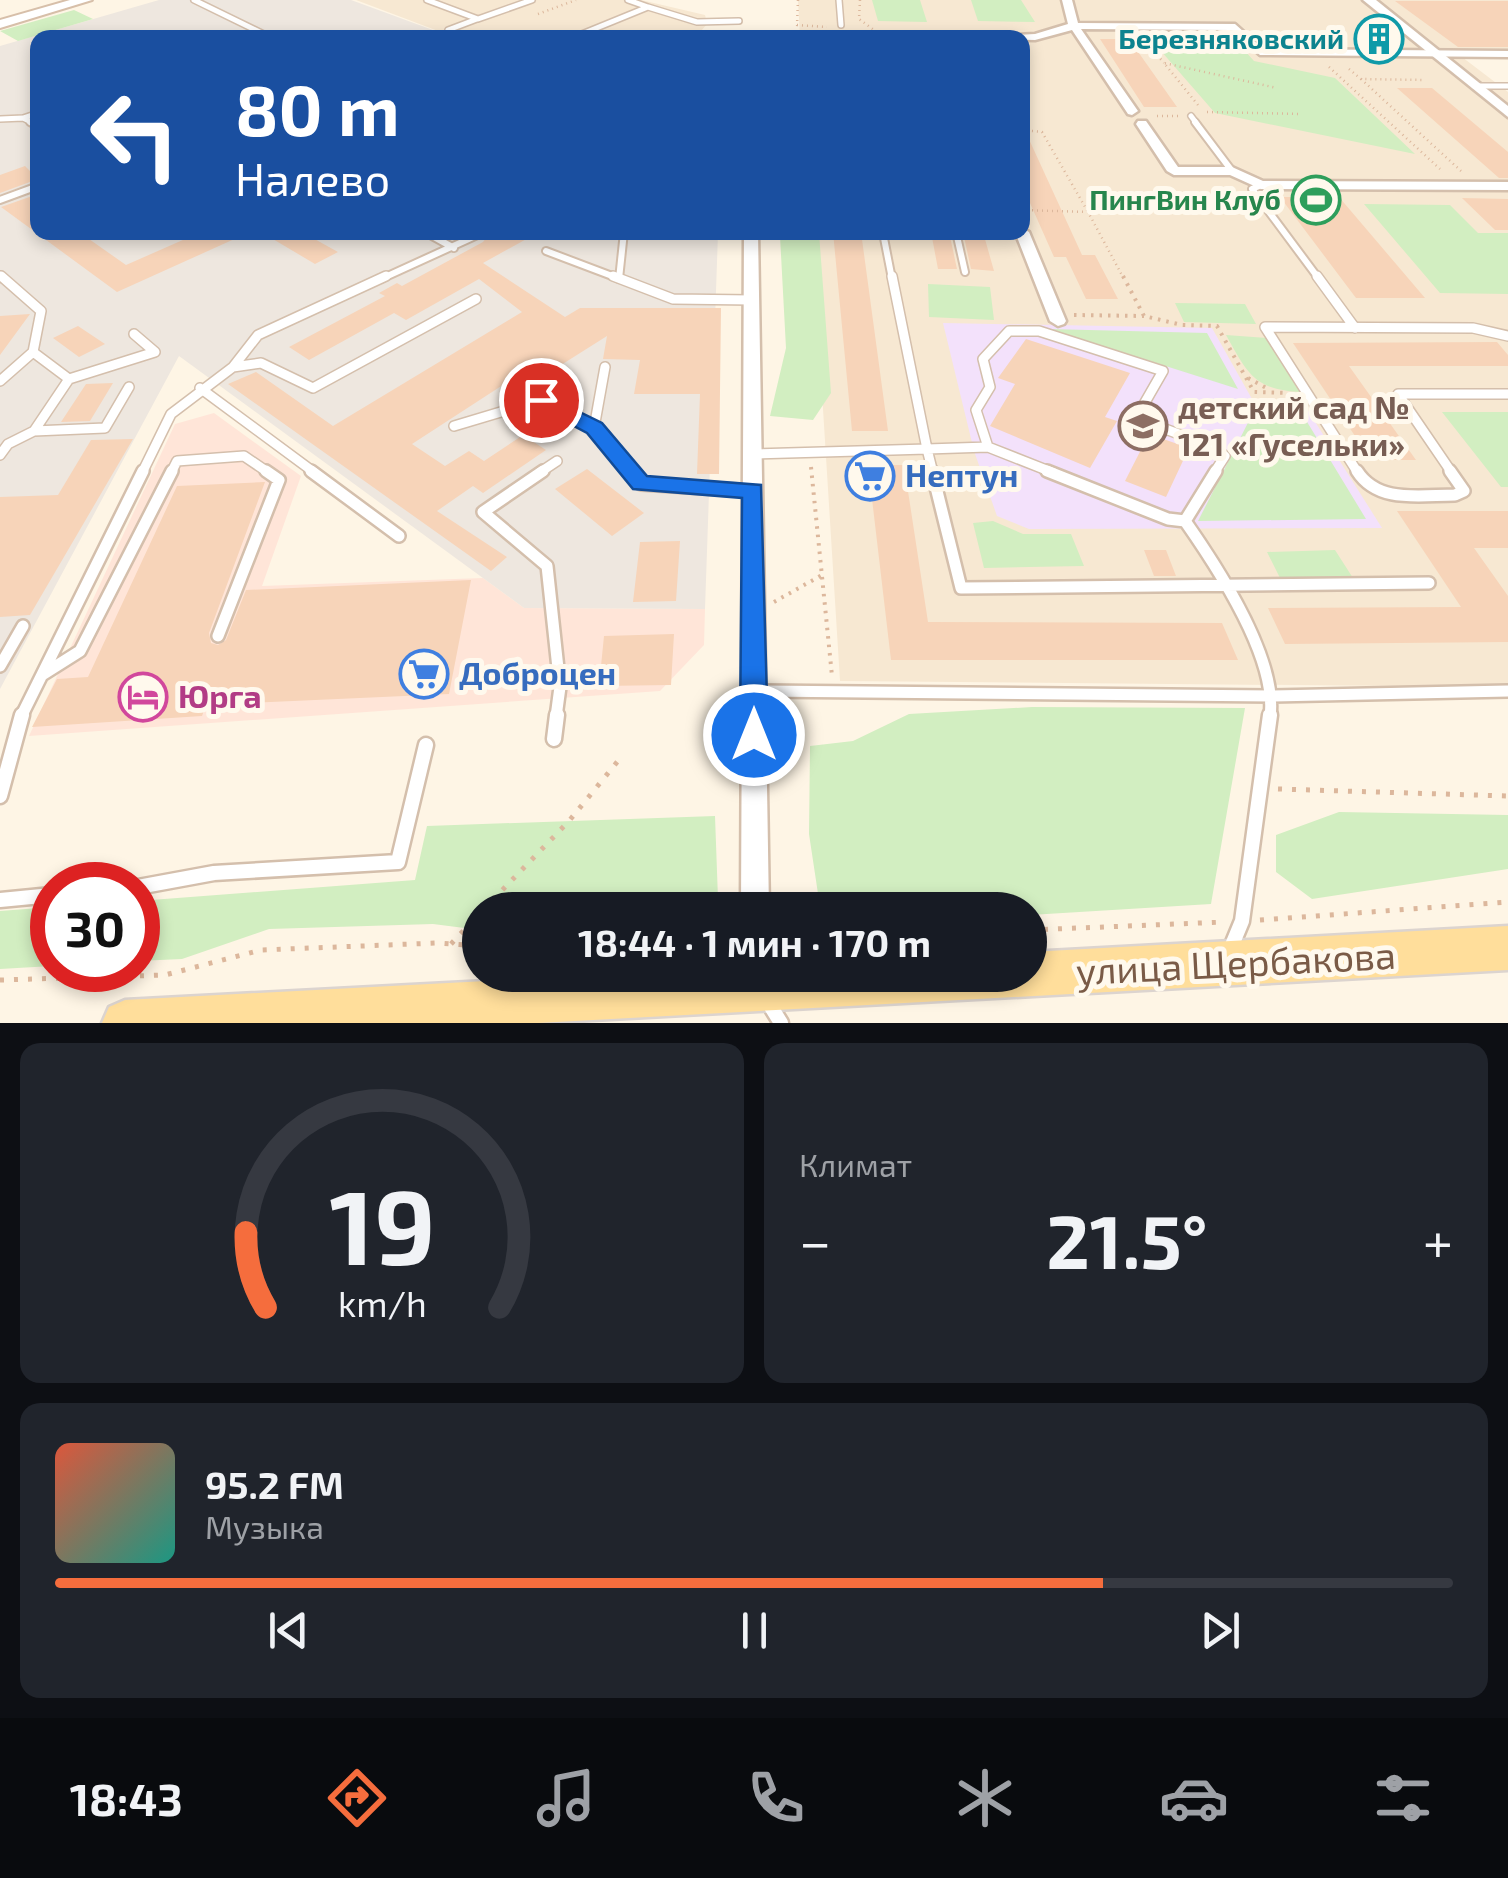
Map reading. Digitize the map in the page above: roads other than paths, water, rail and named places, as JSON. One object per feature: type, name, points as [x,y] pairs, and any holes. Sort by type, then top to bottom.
[{"type":"main road","points":[[0,24],[85,0]]},
{"type":"main road","name":"улица Щербакова","points":[[125,1023],[556,1012],[1508,948]]},
{"type":"street","points":[[1067,0],[1074,26],[1132,111]]},
{"type":"street","points":[[1369,0],[1508,113]]},
{"type":"street","points":[[1030,37],[1074,26],[1235,26],[1260,52],[1508,54]]},
{"type":"street","points":[[1142,124],[1174,171],[1232,171],[1261,184],[1462,181],[1508,186]]},
{"type":"street","points":[[752,240],[755,892]]},
{"type":"street","points":[[1025,240],[1056,318]]},
{"type":"lane","points":[[194,0],[256,30]]},
{"type":"lane","points":[[428,0],[478,19]]},
{"type":"lane","points":[[448,30],[532,0]]},
{"type":"lane","points":[[628,0],[697,22],[739,21]]},
{"type":"lane","points":[[839,0],[842,25]]},
{"type":"lane","points":[[592,30],[648,7]]},
{"type":"lane","points":[[1474,86],[1508,86]]},
{"type":"lane","points":[[0,119],[30,116]]},
{"type":"lane","points":[[1191,116],[1232,171]]},
{"type":"lane","points":[[23,118],[30,122]]},
{"type":"lane","points":[[1261,184],[1252,189],[1355,328]]},
{"type":"lane","points":[[0,200],[30,189]]},
{"type":"lane","points":[[440,240],[454,248]]},
{"type":"lane","points":[[0,796],[21,716],[171,414],[233,366],[258,335],[469,240]]},
{"type":"lane","points":[[619,279],[623,240]]},
{"type":"lane","points":[[884,240],[926,449],[960,588],[1429,583]]},
{"type":"lane","points":[[958,240],[965,272]]},
{"type":"lane","points":[[546,250],[672,299],[752,300]]},
{"type":"lane","points":[[0,381],[33,352],[41,311],[1,276]]},
{"type":"lane","points":[[233,366],[261,363],[314,388],[476,298]]},
{"type":"lane","points":[[1508,336],[1473,328],[1265,327],[1368,488],[1384,494],[1463,494],[1464,485],[1398,394],[1508,394]]},
{"type":"lane","points":[[988,447],[976,410],[990,387],[983,358],[1009,331],[1039,331],[1164,371],[1136,418],[1216,448],[1225,456],[1185,521]]},
{"type":"lane","points":[[34,431],[69,379],[156,352],[134,334]]},
{"type":"lane","points":[[33,352],[69,379]]},
{"type":"lane","points":[[594,428],[606,367]]},
{"type":"lane","points":[[0,455],[8,444],[34,431],[105,428],[128,387]]},
{"type":"lane","points":[[200,388],[399,536]]},
{"type":"lane","points":[[454,426],[541,400],[594,428],[641,484],[753,491]]},
{"type":"lane","points":[[752,454],[988,447],[1168,519],[1185,521],[1231,586],[1273,696],[1242,921],[1224,965]]},
{"type":"lane","points":[[41,675],[80,651],[177,460],[244,456],[278,480],[218,636]]},
{"type":"lane","points":[[554,739],[560,687],[546,566],[483,512],[557,462]]},
{"type":"lane","points":[[0,666],[23,626]]},
{"type":"lane","points":[[754,691],[1273,696],[1508,690]]},
{"type":"lane","points":[[160,883],[214,873],[398,862],[426,745]]},
{"type":"lane","points":[[0,900],[30,897]]},
{"type":"place","name":"Березняковский","points":[[1379,39]]},
{"type":"place","name":"ПингВин Клуб","points":[[1316,200]]},
{"type":"place","name":"детский сад № 121 «Гусельки»","points":[[1143,426]]},
{"type":"place","name":"Нептун","points":[[870,476]]},
{"type":"place","name":"Доброцен","points":[[424,674]]},
{"type":"place","name":"Юрга","points":[[143,697]]}]
